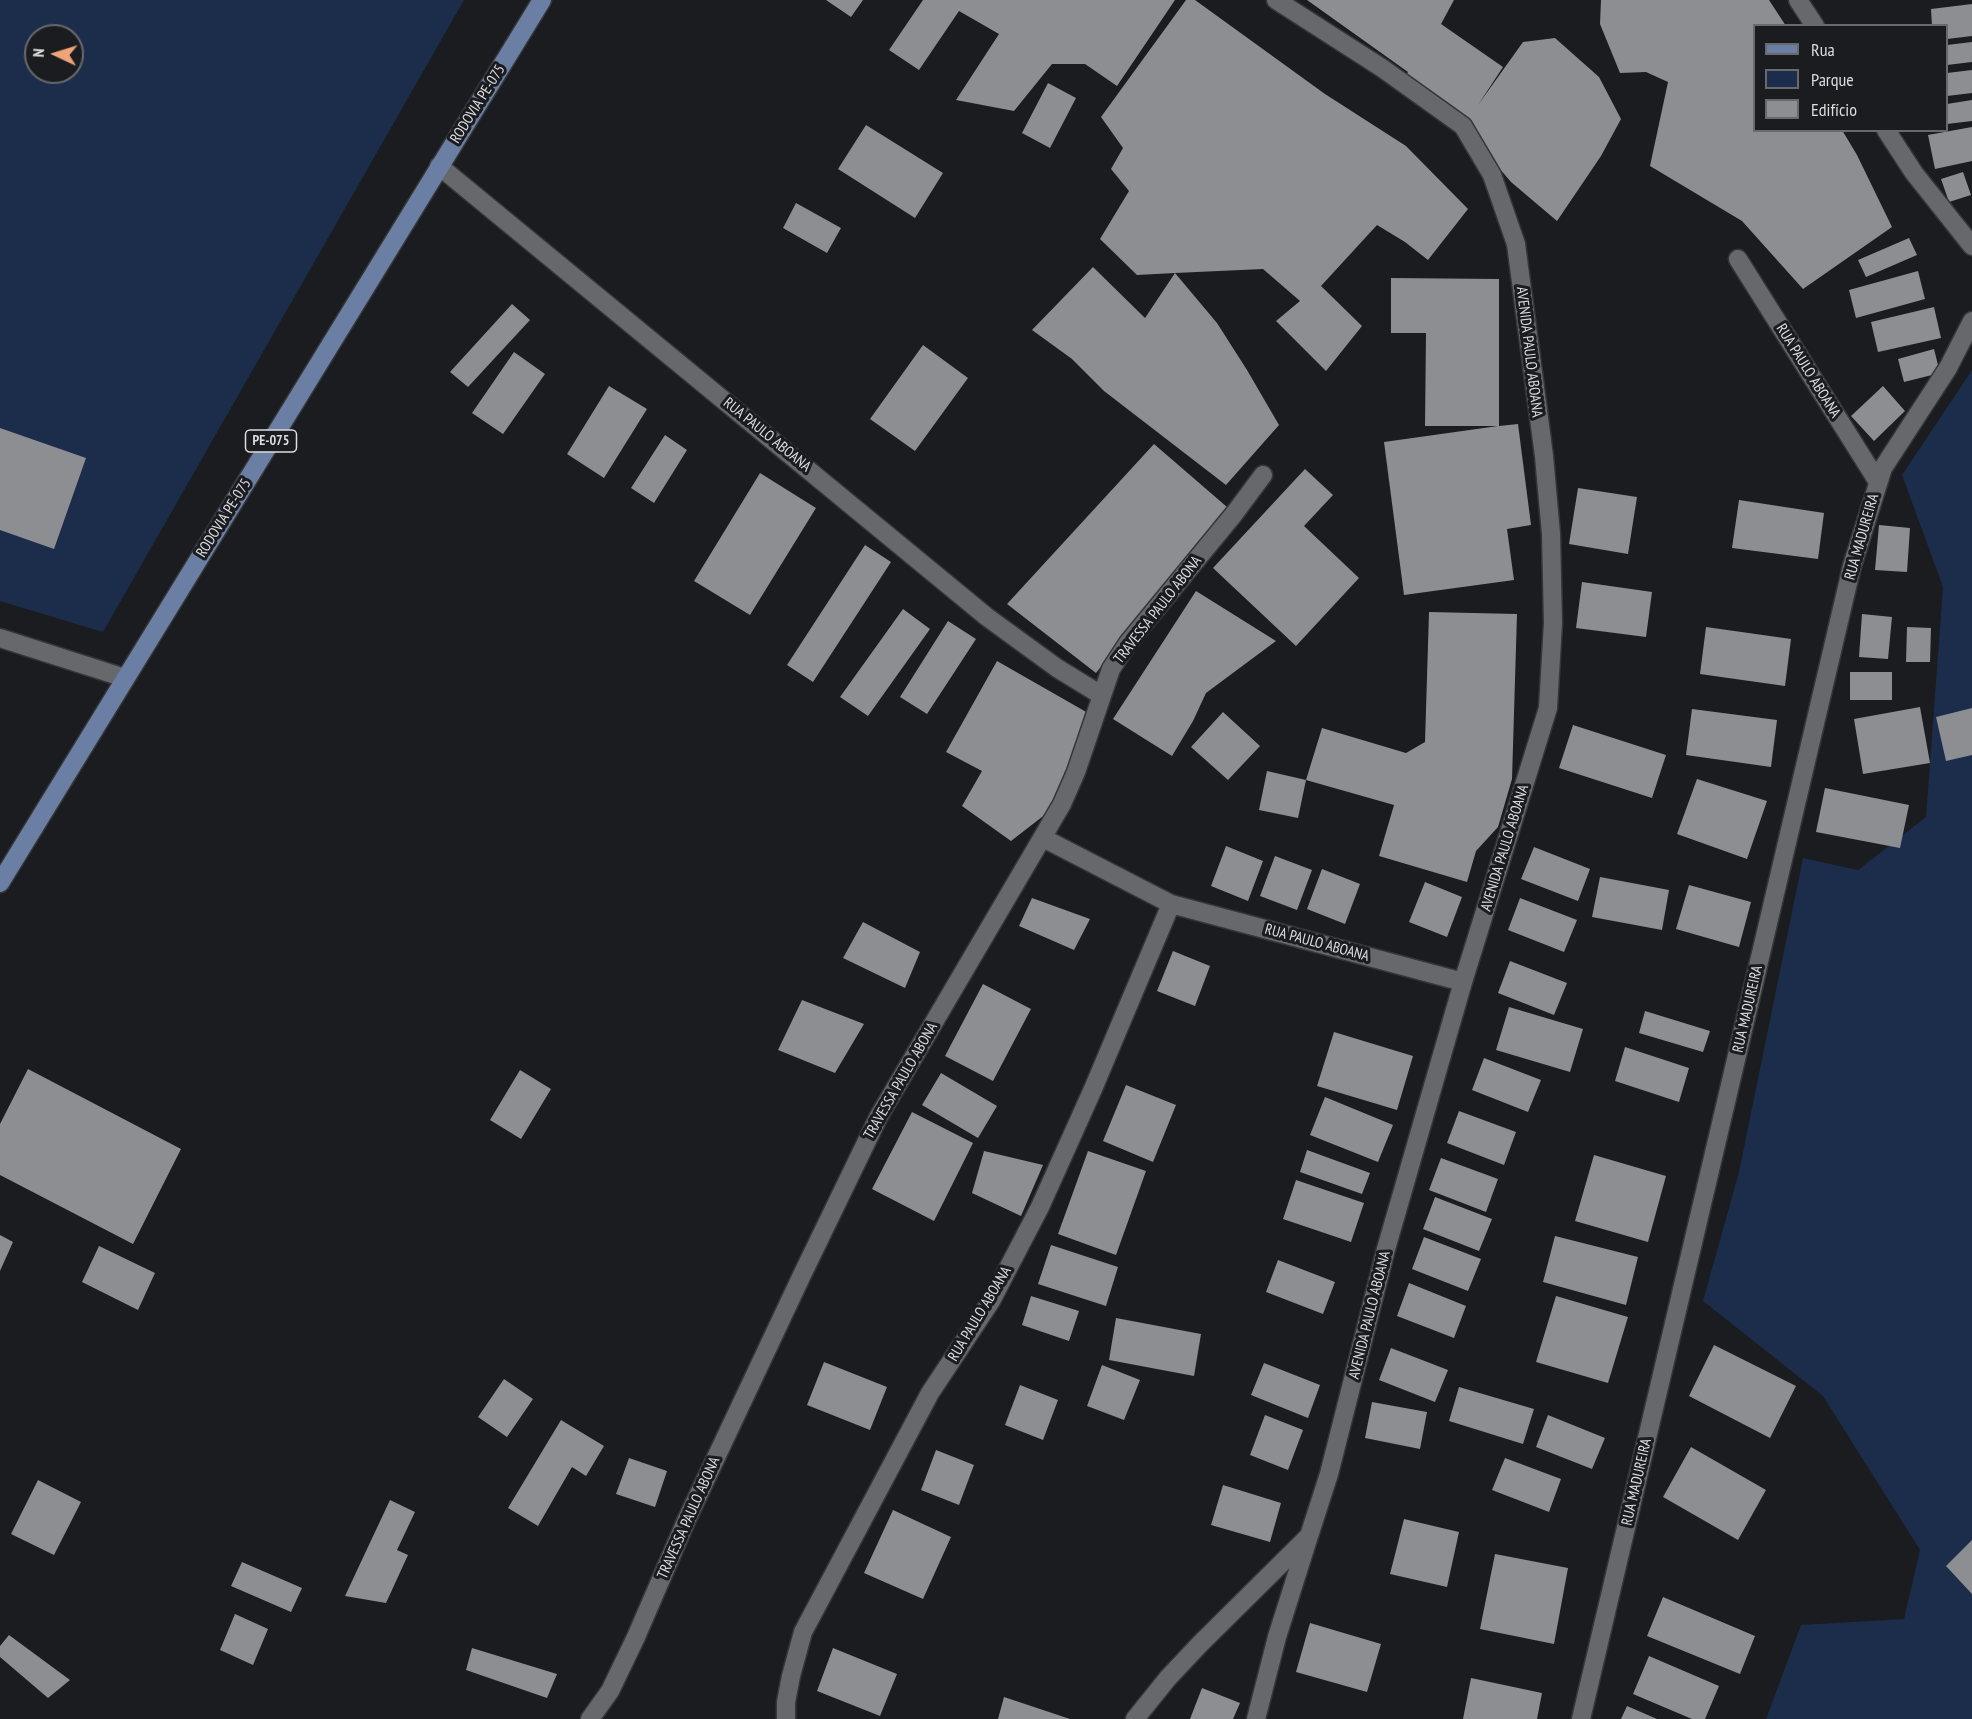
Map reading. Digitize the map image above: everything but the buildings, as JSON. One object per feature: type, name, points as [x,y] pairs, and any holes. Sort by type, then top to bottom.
[{"type":"main road","name":"RODOVIA PE-075","points":[[0,883],[542,0]]},
{"type":"street","name":"AVENIDA PAULO ABOANA","points":[[1135,1719],[1168,1678],[1200,1644],[1309,1536],[1329,1474],[1386,1250],[1463,982],[1548,708],[1553,623],[1551,534],[1544,456],[1516,244],[1492,175],[1462,126],[1382,68],[1276,0]]},
{"type":"street","points":[[1798,0],[1814,24]]},
{"type":"street","points":[[1887,132],[1914,173],[1972,246]]},
{"type":"street","name":"RUA PAULO ABOANA","points":[[439,166],[987,617],[1057,668],[1101,695]]},
{"type":"street","name":"RUA PAULO ABOANA","points":[[1738,259],[1878,482]]},
{"type":"street","name":"RUA MADUREIRA","points":[[1581,1719],[1852,566],[1882,468],[1948,368],[1972,321]]},
{"type":"street","name":"TRAVESSA PAULO ABONA","points":[[590,1719],[610,1691],[697,1498],[879,1116],[1043,838],[1076,772],[1111,669],[1128,643],[1263,475]]},
{"type":"street","points":[[0,638],[125,678]]},
{"type":"street","name":"RUA PAULO ABOANA","points":[[1043,838],[1171,904],[1463,982]]},
{"type":"street","name":"RUA PAULO ABOANA","points":[[786,1719],[786,1701],[803,1632],[930,1393],[991,1301],[1040,1207],[1094,1089],[1171,904]]},
{"type":"street","points":[[1256,1719],[1277,1637],[1309,1536]]},
{"type":"green space","points":[[0,0],[464,0],[103,632],[0,601]]},
{"type":"green space","points":[[1972,370],[1972,1719],[1766,1719],[1801,1625],[1904,1619],[1920,1550],[1823,1396],[1703,1301],[1739,1172],[1803,858],[1858,870],[1926,817],[1943,587],[1902,475]]}]
